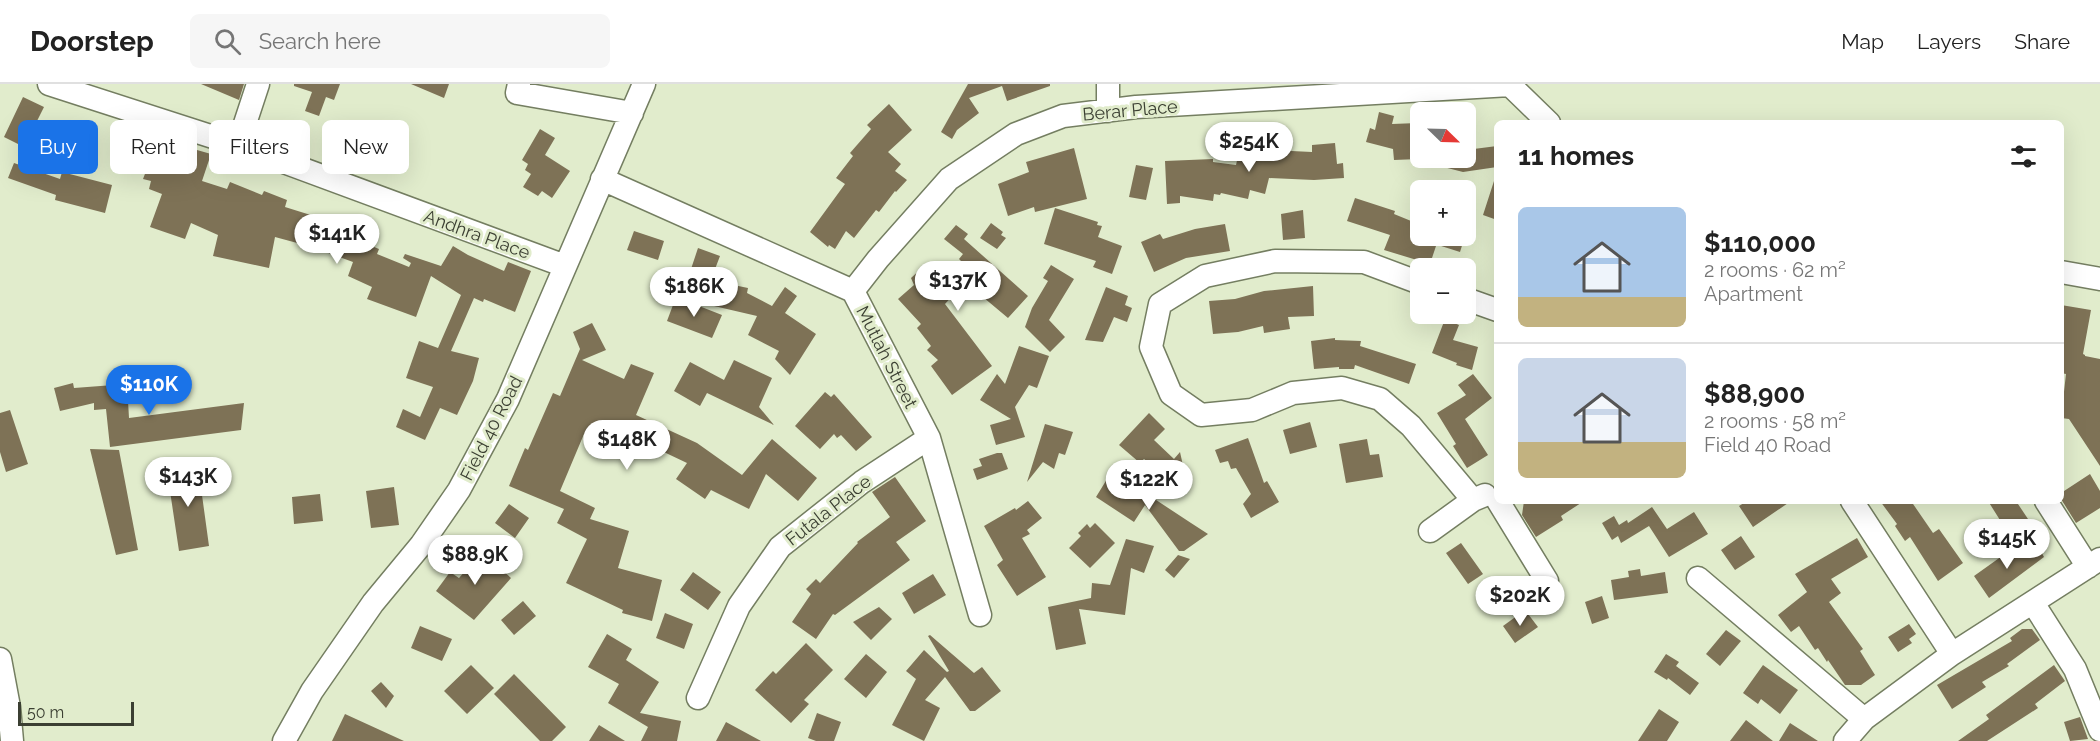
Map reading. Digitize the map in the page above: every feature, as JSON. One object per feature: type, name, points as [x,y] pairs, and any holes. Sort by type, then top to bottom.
[{"type":"street","name":"Andhra Place","points":[[49,84],[86,90],[209,135]]},
{"type":"street","points":[[246,120],[258,84]]},
{"type":"street","points":[[519,84],[517,93],[632,113]]},
{"type":"street","name":"Field 40 Road","points":[[284,741],[312,691],[373,603],[421,545],[459,490],[508,399],[644,84]]},
{"type":"street","points":[[1108,84],[1108,111]]},
{"type":"street","points":[[1510,85],[1546,120]]},
{"type":"street","name":"Berar Place","points":[[853,291],[878,259],[949,179],[1016,134],[1063,116],[1215,93],[1510,85]]},
{"type":"street","name":"Andhra Place","points":[[310,172],[565,266]]},
{"type":"street","name":"Mutlah Street","points":[[602,179],[853,291],[929,438],[980,615]]},
{"type":"street","points":[[1410,279],[1364,262],[1275,261],[1205,276],[1160,304],[1151,347],[1171,394],[1201,415],[1252,410],[1293,393],[1342,388],[1380,399],[1491,496],[1430,531]]},
{"type":"street","points":[[2064,273],[2100,279]]},
{"type":"street","points":[[1476,303],[1494,309]]},
{"type":"street","name":"Futala Place","points":[[698,698],[739,606],[780,548],[862,482],[929,438]]},
{"type":"street","points":[[1496,504],[1547,580]]},
{"type":"street","points":[[1854,504],[1952,654]]},
{"type":"street","points":[[1845,741],[1864,719],[1952,654],[2094,563],[2048,504]]},
{"type":"street","points":[[1698,578],[1864,719]]},
{"type":"street","points":[[2033,603],[2074,669],[2100,730]]},
{"type":"street","points":[[0,659],[9,707],[12,741]]},
{"type":"building","points":[[201,84],[244,84],[239,100]]},
{"type":"building","points":[[294,84],[340,84],[334,100],[326,97],[319,116],[305,111],[312,92],[294,86]]},
{"type":"building","points":[[411,84],[449,84],[444,98]]},
{"type":"building","points":[[968,84],[1050,84],[1050,86],[1007,101],[1002,86],[969,98],[979,113],[957,130],[952,139],[941,132]]},
{"type":"building","points":[[23,97],[44,107],[38,120],[18,120],[18,144],[4,137]]},
{"type":"building","points":[[889,104],[912,130],[888,152],[901,164],[895,171],[907,180],[879,212],[876,210],[854,238],[846,231],[835,249],[829,245],[828,247],[810,232],[845,184],[836,178],[853,156],[850,153],[871,129],[867,125]]},
{"type":"building","points":[[1379,112],[1394,116],[1392,124],[1410,123],[1410,159],[1394,160],[1393,149],[1366,142],[1370,128],[1375,130]]},
{"type":"building","points":[[540,129],[555,138],[545,155],[570,171],[552,198],[542,191],[538,196],[523,187],[531,174],[525,170],[528,164],[522,160]]},
{"type":"building","points":[[1335,143],[1337,164],[1343,163],[1344,178],[1314,180],[1269,178],[1265,194],[1250,190],[1248,199],[1221,193],[1220,195],[1214,194],[1213,201],[1180,196],[1180,203],[1167,204],[1165,161],[1213,159],[1213,162],[1236,165],[1240,147],[1270,154],[1271,150],[1312,152],[1312,145]]},
{"type":"building","points":[[1494,146],[1494,167],[1463,172],[1447,168],[1476,168],[1476,149]]},
{"type":"building","points":[[1074,148],[1087,199],[1035,212],[1034,207],[1008,216],[998,184],[1029,172],[1026,162]]},
{"type":"building","points":[[197,150],[209,153],[202,181],[227,189],[230,182],[262,195],[264,191],[287,200],[285,207],[333,222],[336,214],[356,222],[350,237],[379,249],[377,254],[409,267],[411,263],[403,258],[405,254],[441,266],[453,246],[504,271],[508,262],[531,271],[515,312],[484,299],[483,302],[474,298],[451,351],[479,358],[473,381],[457,415],[440,408],[425,440],[396,427],[403,409],[420,417],[433,387],[406,378],[419,341],[438,348],[461,295],[431,276],[416,317],[367,299],[372,287],[348,276],[353,262],[312,247],[275,237],[269,268],[213,256],[218,235],[191,223],[185,239],[150,227],[162,194],[149,189],[151,181],[143,179],[145,174],[197,174]]},
{"type":"building","points":[[14,163],[18,164],[18,174],[46,174],[60,179],[61,174],[70,174],[112,185],[105,213],[55,200],[56,195],[8,178]]},
{"type":"building","points":[[1136,165],[1153,168],[1146,200],[1129,197]]},
{"type":"building","points":[[1494,181],[1494,219],[1483,215]]},
{"type":"building","points":[[1355,198],[1395,211],[1394,214],[1410,221],[1410,246],[1436,246],[1432,258],[1410,258],[1384,250],[1390,235],[1347,221]]},
{"type":"building","points":[[1055,208],[1098,222],[1097,225],[1102,226],[1098,237],[1122,246],[1112,274],[1093,267],[1096,261],[1044,244]]},
{"type":"building","points":[[1303,210],[1305,238],[1283,240],[1281,214]]},
{"type":"building","points":[[991,223],[1003,232],[1001,235],[1006,238],[997,249],[980,238]]},
{"type":"building","points":[[1225,224],[1230,251],[1186,258],[1154,272],[1141,242],[1160,234],[1163,239],[1195,229]]},
{"type":"building","points":[[956,225],[968,234],[964,239],[1028,296],[1008,318],[965,282],[945,304],[992,366],[952,395],[931,366],[938,360],[927,350],[931,346],[917,328],[921,324],[898,299],[914,285],[911,278],[922,268],[939,285],[961,261],[959,259],[963,254],[944,239]]},
{"type":"building","points":[[634,231],[664,241],[658,260],[627,250]]},
{"type":"building","points":[[1441,246],[1462,246],[1460,252]]},
{"type":"building","points":[[698,248],[720,256],[712,277],[691,269]]},
{"type":"building","points":[[1051,265],[1074,279],[1049,320],[1065,337],[1050,352],[1025,327],[1032,308],[1048,281],[1043,278]]},
{"type":"building","points":[[719,282],[748,288],[747,293],[772,306],[785,287],[797,296],[785,313],[816,334],[790,375],[775,359],[779,351],[748,335],[757,316],[714,306]]},
{"type":"building","points":[[1313,286],[1314,316],[1288,317],[1290,329],[1264,333],[1263,326],[1238,332],[1213,334],[1209,301],[1235,299],[1264,291]]},
{"type":"building","points":[[1106,287],[1128,296],[1125,305],[1132,308],[1127,322],[1114,317],[1103,342],[1085,340]]},
{"type":"building","points":[[676,297],[722,315],[712,338],[667,321]]},
{"type":"building","points":[[2064,306],[2091,310],[2083,354],[2100,359],[2100,466],[2069,419],[2064,418],[2066,374],[2064,374]]},
{"type":"building","points":[[592,323],[606,350],[582,360],[624,379],[631,364],[654,373],[636,415],[697,443],[742,475],[772,439],[817,478],[798,501],[766,474],[749,509],[711,490],[705,499],[676,479],[687,463],[628,435],[622,449],[584,434],[560,491],[595,508],[590,519],[629,531],[618,568],[662,580],[652,621],[622,613],[623,610],[566,583],[587,539],[557,523],[564,509],[509,486],[553,393],[560,396],[580,349],[573,332]]},
{"type":"building","points":[[1443,324],[1459,325],[1453,340],[1478,347],[1472,370],[1432,353]]},
{"type":"building","points":[[1335,338],[1335,340],[1361,341],[1360,346],[1416,364],[1409,384],[1355,365],[1354,369],[1339,369],[1339,367],[1314,369],[1311,341]]},
{"type":"building","points":[[1019,346],[1049,356],[1037,388],[1029,385],[1015,407],[1025,437],[996,445],[990,425],[1011,419],[980,400],[997,374],[1005,384]]},
{"type":"building","points":[[734,360],[772,378],[759,407],[774,425],[707,393],[700,406],[674,391],[690,362],[724,380]]},
{"type":"building","points":[[1473,374],[1492,398],[1465,419],[1488,455],[1467,468],[1453,446],[1456,444],[1437,413],[1466,395],[1458,385]]},
{"type":"building","points":[[73,383],[74,388],[127,384],[129,418],[244,403],[241,430],[110,447],[106,409],[94,410],[94,403],[60,411],[54,388]]},
{"type":"building","points":[[825,392],[831,397],[834,394],[872,437],[856,451],[841,435],[837,438],[834,434],[820,449],[795,426]]},
{"type":"building","points":[[10,410],[28,464],[6,472],[0,452],[0,413]]},
{"type":"building","points":[[1149,413],[1165,429],[1154,440],[1174,459],[1180,452],[1184,470],[1171,482],[1144,459],[1140,463],[1119,445]]},
{"type":"building","points":[[1310,422],[1317,447],[1290,454],[1283,430]]},
{"type":"building","points":[[1045,424],[1073,432],[1065,455],[1059,453],[1054,469],[1043,462],[1027,482]]},
{"type":"building","points":[[1248,438],[1264,483],[1267,481],[1279,502],[1251,518],[1243,504],[1251,494],[1236,468],[1231,469],[1228,461],[1220,463],[1215,450]]},
{"type":"building","points":[[1367,439],[1370,455],[1379,454],[1383,477],[1346,483],[1339,444]]},
{"type":"building","points":[[90,449],[119,450],[138,550],[116,555]]},
{"type":"building","points":[[1002,453],[1008,469],[977,480],[973,469],[982,466],[979,459]]},
{"type":"building","points":[[198,466],[209,546],[179,551],[167,471]]},
{"type":"building","points":[[1112,471],[1208,534],[1184,551],[1179,551],[1145,505],[1134,522],[1096,497]]},
{"type":"building","points":[[2090,474],[2100,491],[2100,508],[2076,523],[2064,504],[2064,491]]},
{"type":"building","points":[[895,477],[926,521],[896,542],[910,560],[835,615],[833,614],[816,639],[792,622],[811,594],[806,589],[816,579],[820,583],[857,542],[890,517],[872,492]]},
{"type":"building","points":[[394,487],[399,525],[371,528],[366,491]]},
{"type":"building","points":[[320,494],[323,521],[294,524],[292,497]]},
{"type":"building","points":[[1028,501],[1042,518],[1027,530],[1030,534],[1022,538],[1046,577],[1017,596],[997,565],[1003,560],[984,526],[1015,508],[1016,510]]},
{"type":"building","points":[[509,504],[529,518],[515,538],[495,523]]},
{"type":"building","points":[[1524,504],[1579,504],[1561,516],[1563,520],[1536,537],[1522,515]]},
{"type":"building","points":[[1742,504],[1787,504],[1753,527],[1739,506]]},
{"type":"building","points":[[1882,504],[1913,504],[1933,533],[1939,529],[1963,563],[1938,581],[1910,537],[1905,541],[1895,526],[1897,524]]},
{"type":"building","points":[[1990,504],[2018,504],[2030,522],[2010,536]]},
{"type":"building","points":[[1652,507],[1667,529],[1694,512],[1708,534],[1669,557],[1649,526],[1621,543],[1618,536],[1612,540],[1602,523],[1614,516],[1619,525],[1627,520],[1628,523]]},
{"type":"building","points":[[1095,523],[1115,543],[1090,568],[1069,548],[1081,536],[1078,533],[1087,524],[1090,528]]},
{"type":"building","points":[[1741,536],[1755,557],[1735,570],[1721,550]]},
{"type":"building","points":[[1857,538],[1868,557],[1831,579],[1841,593],[1829,602],[1863,649],[1860,651],[1875,675],[1861,685],[1845,685],[1818,648],[1815,650],[1799,626],[1791,632],[1778,615],[1807,592],[1795,574]]},
{"type":"building","points":[[1126,539],[1154,546],[1144,573],[1131,568],[1125,615],[1079,609],[1086,644],[1056,650],[1048,607],[1091,598],[1092,583],[1110,585]]},
{"type":"building","points":[[1461,543],[1483,574],[1468,584],[1446,553]]},
{"type":"building","points":[[2016,546],[2022,556],[2038,546],[2044,557],[1989,598],[1974,576]]},
{"type":"building","points":[[482,552],[511,578],[474,620],[436,591],[450,572],[459,578]]},
{"type":"building","points":[[1178,555],[1190,559],[1174,578],[1165,570]]},
{"type":"building","points":[[1640,569],[1641,576],[1665,572],[1668,593],[1614,600],[1611,580],[1629,577],[1628,571]]},
{"type":"building","points":[[693,572],[721,592],[708,610],[680,590]]},
{"type":"building","points":[[933,574],[946,595],[914,614],[902,593]]},
{"type":"building","points":[[1602,596],[1609,618],[1592,624],[1585,602]]},
{"type":"building","points":[[523,601],[536,616],[514,635],[501,620]]},
{"type":"building","points":[[879,607],[892,619],[871,640],[853,622]]},
{"type":"building","points":[[1525,610],[1538,627],[1515,643],[1503,626]]},
{"type":"building","points":[[665,613],[693,624],[684,649],[656,638]]},
{"type":"building","points":[[1909,624],[1916,634],[1909,639],[1912,643],[1898,652],[1888,637]]},
{"type":"building","points":[[420,626],[452,639],[442,661],[411,648]]},
{"type":"building","points":[[2022,629],[2032,629],[2040,640],[2007,664],[2009,666],[1982,682],[1986,687],[1952,709],[1937,685],[2012,641],[2010,638]]},
{"type":"building","points":[[1726,630],[1741,641],[1720,666],[1706,654]]},
{"type":"building","points":[[607,634],[632,649],[626,660],[659,682],[640,713],[681,721],[677,741],[641,741],[648,727],[608,703],[619,684],[588,667]]},
{"type":"building","points":[[930,635],[974,673],[982,667],[1001,691],[975,711],[970,711],[945,677],[925,700],[940,708],[924,741],[892,725],[916,679],[906,671],[924,650],[947,672],[949,671],[928,636]]},
{"type":"building","points":[[806,643],[833,670],[804,700],[809,704],[791,723],[755,690],[773,671],[776,674]]},
{"type":"building","points":[[866,654],[887,672],[866,698],[844,679]]},
{"type":"building","points":[[1666,654],[1679,662],[1676,666],[1699,683],[1690,695],[1668,678],[1667,680],[1654,672]]},
{"type":"building","points":[[471,665],[494,688],[467,714],[444,691]]},
{"type":"building","points":[[1763,665],[1798,690],[1780,714],[1761,699],[1758,704],[1743,693]]},
{"type":"building","points":[[2054,665],[2065,681],[2035,704],[2038,708],[1987,741],[1958,741],[1989,719],[1986,715]]},
{"type":"building","points":[[514,674],[566,727],[552,741],[540,741],[494,694]]},
{"type":"building","points":[[381,682],[394,696],[386,708],[371,691]]},
{"type":"building","points":[[1659,709],[1679,722],[1667,741],[1638,741]]},
{"type":"building","points":[[817,713],[841,722],[834,741],[816,741],[808,738]]},
{"type":"building","points":[[345,714],[404,741],[332,741]]},
{"type":"building","points":[[2080,717],[2088,739],[2070,741],[2064,722]]},
{"type":"building","points":[[1746,720],[1773,741],[1730,741]]},
{"type":"building","points":[[726,722],[761,741],[716,741]]},
{"type":"building","points":[[1790,723],[1818,741],[1779,741]]},
{"type":"building","points":[[599,725],[625,741],[589,741]]}]
